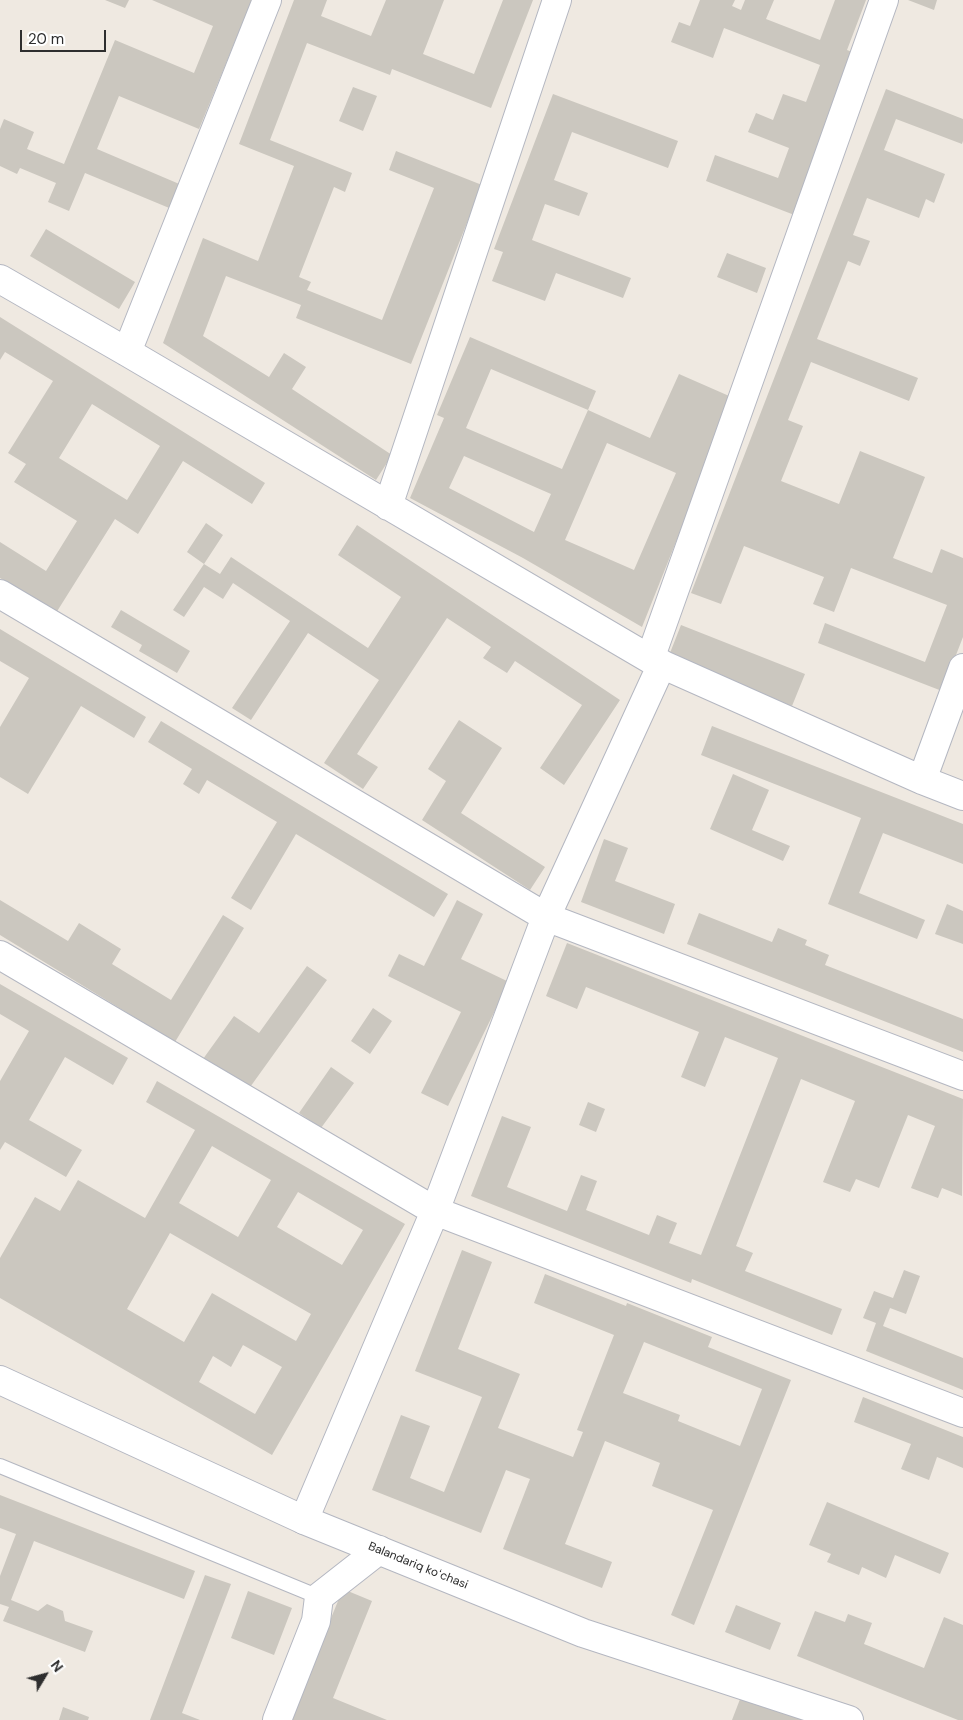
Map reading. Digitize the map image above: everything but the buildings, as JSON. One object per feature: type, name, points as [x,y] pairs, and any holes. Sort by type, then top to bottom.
[{"type":"street","points":[[127,352],[267,0]]},
{"type":"street","points":[[388,506],[557,0]]},
{"type":"street","points":[[304,1520],[435,1211],[546,917],[656,662],[884,0]]},
{"type":"street","points":[[0,279],[656,662],[922,780],[963,796]]},
{"type":"street","points":[[0,594],[546,917],[963,1076]]},
{"type":"street","points":[[922,780],[963,668]]},
{"type":"street","points":[[0,955],[435,1211],[963,1413]]},
{"type":"street","name":"Balandariq koʻchasi","points":[[0,1380],[304,1520],[583,1633],[849,1720]]},
{"type":"street","points":[[277,1720],[316,1620],[319,1597],[379,1550]]},
{"type":"lane","points":[[0,1466],[319,1597]]}]
